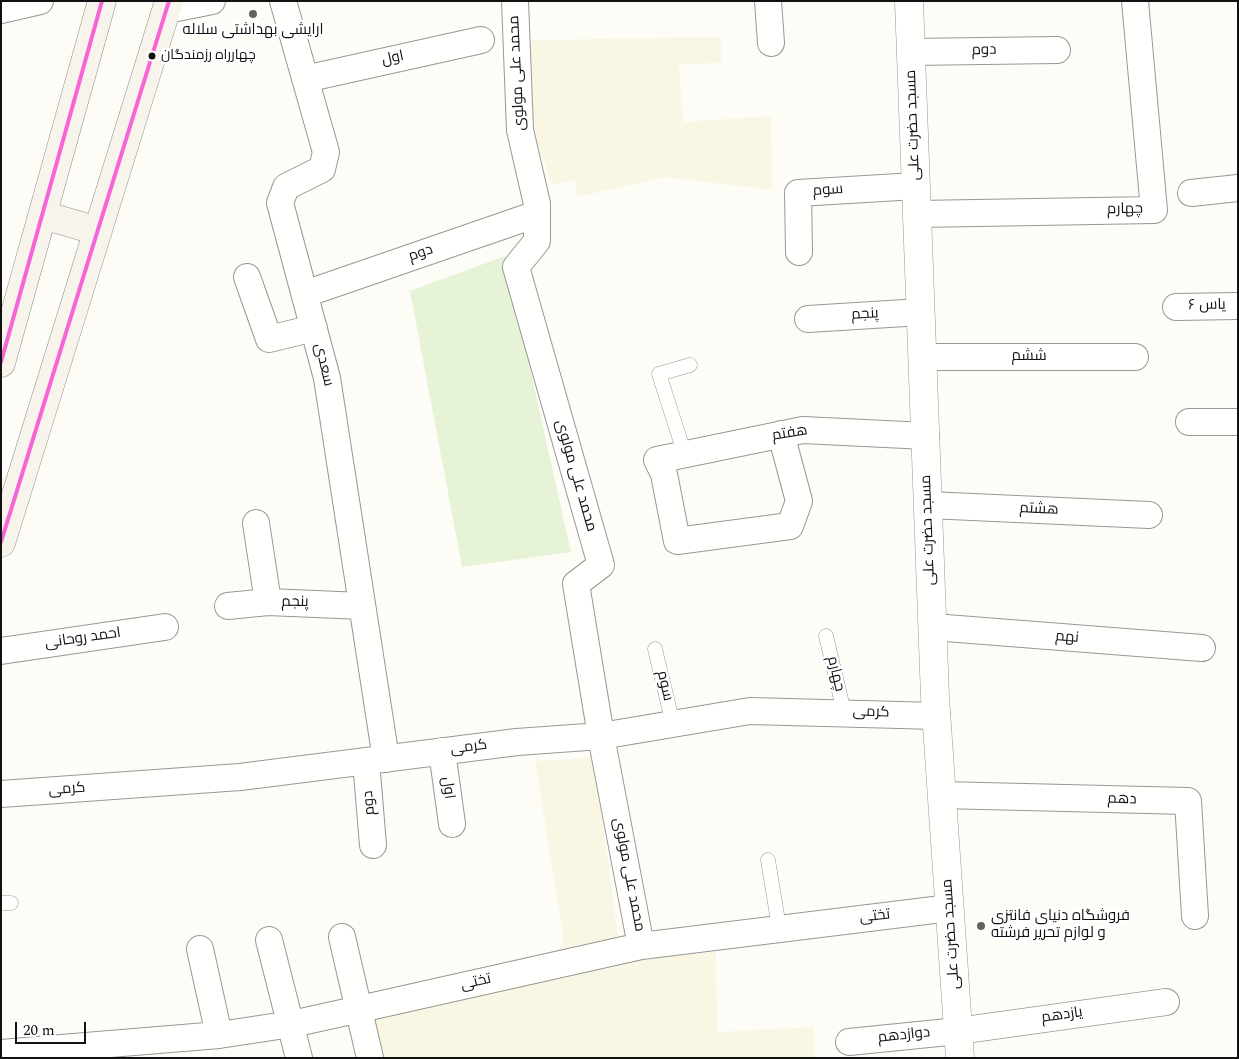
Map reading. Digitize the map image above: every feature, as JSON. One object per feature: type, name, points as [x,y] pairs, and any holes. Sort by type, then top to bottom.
[{"type":"main road","points":[[1,363],[102,1]]},
{"type":"main road","points":[[1,543],[168,6]]},
{"type":"main road","points":[[42,215],[98,231]]},
{"type":"street","points":[[1,10],[40,1]]},
{"type":"street","points":[[168,6],[212,1]]},
{"type":"street","name":"سعدی","points":[[283,1],[326,152],[322,169],[286,187],[280,203],[327,378],[362,606],[376,760]]},
{"type":"street","name":"محمد علی مولوی","points":[[515,1],[520,130],[537,204],[537,241],[516,267],[600,565],[576,584],[601,736],[642,946]]},
{"type":"street","points":[[768,1],[771,44]]},
{"type":"street","name":"مسجد حضرت علی","points":[[909,1],[937,716],[960,1058]]},
{"type":"street","name":"چهارم","points":[[917,214],[1154,210],[1135,1]]},
{"type":"street","name":"اول","points":[[305,79],[480,40]]},
{"type":"street","name":"دوم","points":[[911,52],[1057,50]]},
{"type":"street","name":"سوم","points":[[799,252],[798,193],[916,186]]},
{"type":"street","points":[[1191,193],[1238,188]]},
{"type":"street","name":"دوم","points":[[305,294],[537,214]]},
{"type":"street","points":[[247,277],[269,339],[314,328]]},
{"type":"street","name":"یاس ۶","points":[[1176,307],[1238,306]]},
{"type":"street","name":"پنجم","points":[[808,319],[921,312]]},
{"type":"street","name":"ششم","points":[[922,357],[1135,357]]},
{"type":"street","points":[[1190,422],[1238,422]]},
{"type":"street","name":"هفتم","points":[[781,434],[799,501],[790,526],[677,541],[664,474],[657,460],[685,455],[781,434],[803,430],[926,436]]},
{"type":"street","name":"هشتم","points":[[928,505],[1149,515]]},
{"type":"street","points":[[256,524],[268,602]]},
{"type":"street","name":"پنجم","points":[[228,606],[268,602],[362,606]]},
{"type":"street","name":"احمد روحانی","points":[[1,651],[165,627]]},
{"type":"street","name":"نهم","points":[[933,627],[1202,648]]},
{"type":"street","name":"کرمی","points":[[1,794],[240,778],[517,742],[601,736],[750,710],[937,716]]},
{"type":"street","name":"اول","points":[[442,752],[452,824]]},
{"type":"street","name":"دوم","points":[[373,845],[376,760]]},
{"type":"street","name":"دهم","points":[[942,794],[1188,801],[1195,916]]},
{"type":"street","name":"تختی","points":[[1,1053],[118,1051],[292,1024],[642,946],[779,927],[950,908]]},
{"type":"street","points":[[342,937],[370,1058]]},
{"type":"street","points":[[269,940],[292,1024],[299,1058]]},
{"type":"street","points":[[200,949],[219,1035]]},
{"type":"street","name":"یازدهم","points":[[958,1031],[1166,1002]]},
{"type":"street","name":"دوازدهم","points":[[849,1042],[958,1031]]},
{"type":"lane","points":[[685,455],[659,374],[690,365]]},
{"type":"lane","name":"چهارم","points":[[826,636],[844,712]]},
{"type":"lane","name":"سوم","points":[[655,648],[673,724]]},
{"type":"lane","points":[[768,860],[779,927]]},
{"type":"shaded area","points":[[721,37],[721,63],[679,64],[683,122],[771,116],[772,190],[665,177],[577,197],[575,180],[552,185],[538,143],[526,83],[532,40]]},
{"type":"shaded area","points":[[594,758],[621,958],[716,952],[717,1032],[814,1027],[815,1058],[369,1058],[364,1010],[554,962],[564,939],[535,761]]},
{"type":"green space","points":[[505,256],[571,552],[462,567],[410,291]]},
{"type":"transit line","points":[[1,362],[102,1]]},
{"type":"transit line","points":[[1,542],[169,1]]},
{"type":"place","name":"ارایشی بهداشتی سلاله","points":[[253,14]]},
{"type":"place","name":"چهارراه رزمندگان","points":[[152,56]]},
{"type":"place","name":"فروشگاه دنیای فانتزی و لوازم تحریر فرشته","points":[[981,926]]}]
